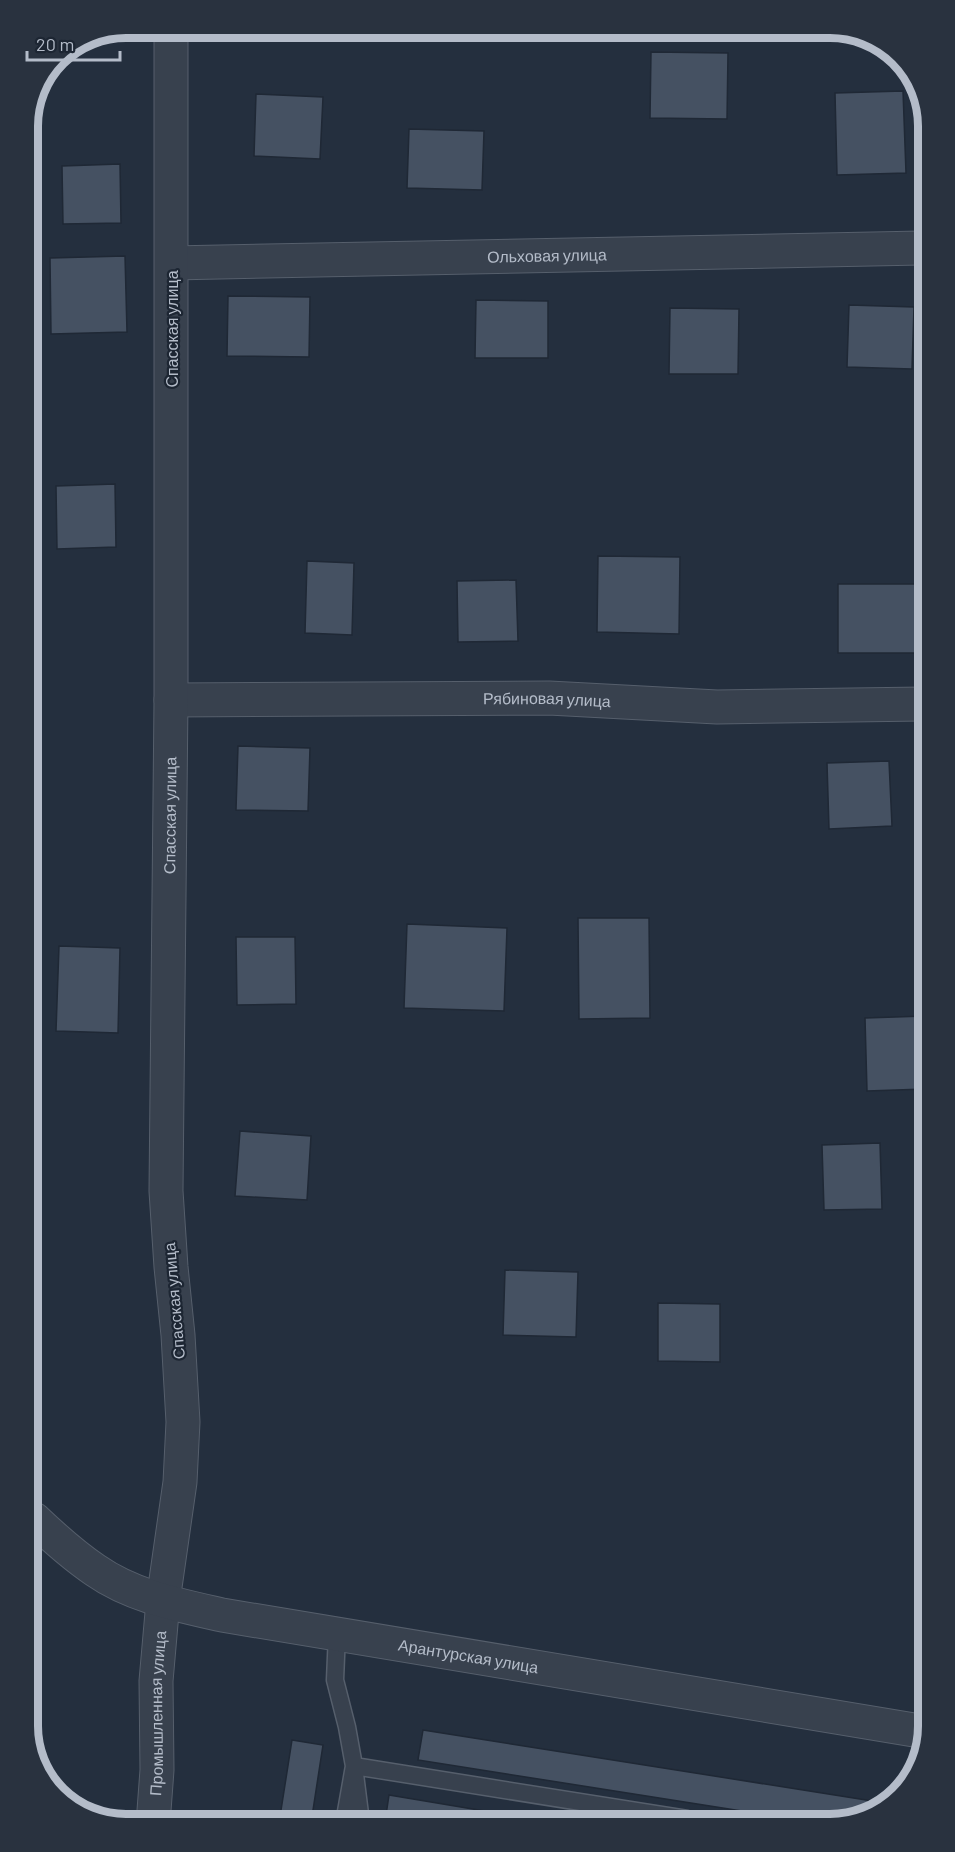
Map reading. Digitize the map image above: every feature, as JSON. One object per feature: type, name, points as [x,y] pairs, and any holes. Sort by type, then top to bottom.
[{"type":"street","name":"Спасская улица","points":[[163,1601],[180,1482],[183,1422],[166,1191],[171,700],[171,37]]},
{"type":"street","name":"Ольховая улица","points":[[172,263],[918,248]]},
{"type":"street","name":"Рябиновая улица","points":[[171,700],[549,698],[717,706],[918,704]]},
{"type":"street","name":"Арантурская улица","points":[[37,1523],[96,1571],[130,1589],[163,1601],[222,1615],[918,1730]]},
{"type":"street","name":"Промышленная улица","points":[[154,1814],[157,1770],[156,1681],[163,1601]]},
{"type":"lane","points":[[337,1633],[335,1680],[347,1727],[360,1814]]},
{"type":"lane","points":[[354,1766],[656,1814]]},
{"type":"lane","points":[[345,1814],[354,1766]]},
{"type":"building","points":[[651,52],[728,53],[727,119],[650,118]]},
{"type":"building","points":[[903,91],[906,173],[837,175],[835,93]]},
{"type":"building","points":[[256,94],[323,97],[320,159],[254,156]]},
{"type":"building","points":[[409,129],[484,131],[482,190],[407,188]]},
{"type":"building","points":[[120,164],[121,223],[63,224],[62,166]]},
{"type":"building","points":[[125,256],[127,332],[51,334],[50,258]]},
{"type":"building","points":[[228,296],[310,297],[309,357],[227,356]]},
{"type":"building","points":[[476,300],[548,301],[548,358],[475,358]]},
{"type":"building","points":[[849,305],[914,307],[912,369],[847,367]]},
{"type":"building","points":[[670,308],[739,309],[738,374],[669,374]]},
{"type":"building","points":[[115,484],[116,547],[57,549],[56,486]]},
{"type":"building","points":[[598,556],[680,557],[679,634],[597,632]]},
{"type":"building","points":[[307,561],[354,563],[352,635],[305,633]]},
{"type":"building","points":[[516,580],[518,641],[458,642],[457,581]]},
{"type":"building","points":[[838,584],[918,584],[918,653],[838,653]]},
{"type":"building","points":[[238,746],[310,748],[308,811],[236,810]]},
{"type":"building","points":[[889,761],[892,826],[829,829],[827,763]]},
{"type":"building","points":[[578,918],[649,918],[650,1018],[579,1019]]},
{"type":"building","points":[[407,924],[507,928],[504,1011],[404,1008]]},
{"type":"building","points":[[236,937],[295,937],[296,1004],[237,1005]]},
{"type":"building","points":[[59,946],[120,948],[118,1033],[56,1031]]},
{"type":"building","points":[[918,1016],[918,1089],[867,1091],[865,1018]]},
{"type":"building","points":[[240,1131],[311,1136],[307,1200],[235,1196]]},
{"type":"building","points":[[880,1143],[882,1209],[824,1210],[822,1145]]},
{"type":"building","points":[[505,1270],[578,1272],[576,1337],[503,1335]]},
{"type":"building","points":[[658,1303],[720,1304],[720,1362],[658,1361]]},
{"type":"building","points":[[423,1730],[876,1802],[847,1813],[761,1814],[418,1760]]},
{"type":"building","points":[[292,1740],[323,1745],[312,1814],[280,1814]]},
{"type":"building","points":[[389,1795],[503,1814],[386,1814]]}]
